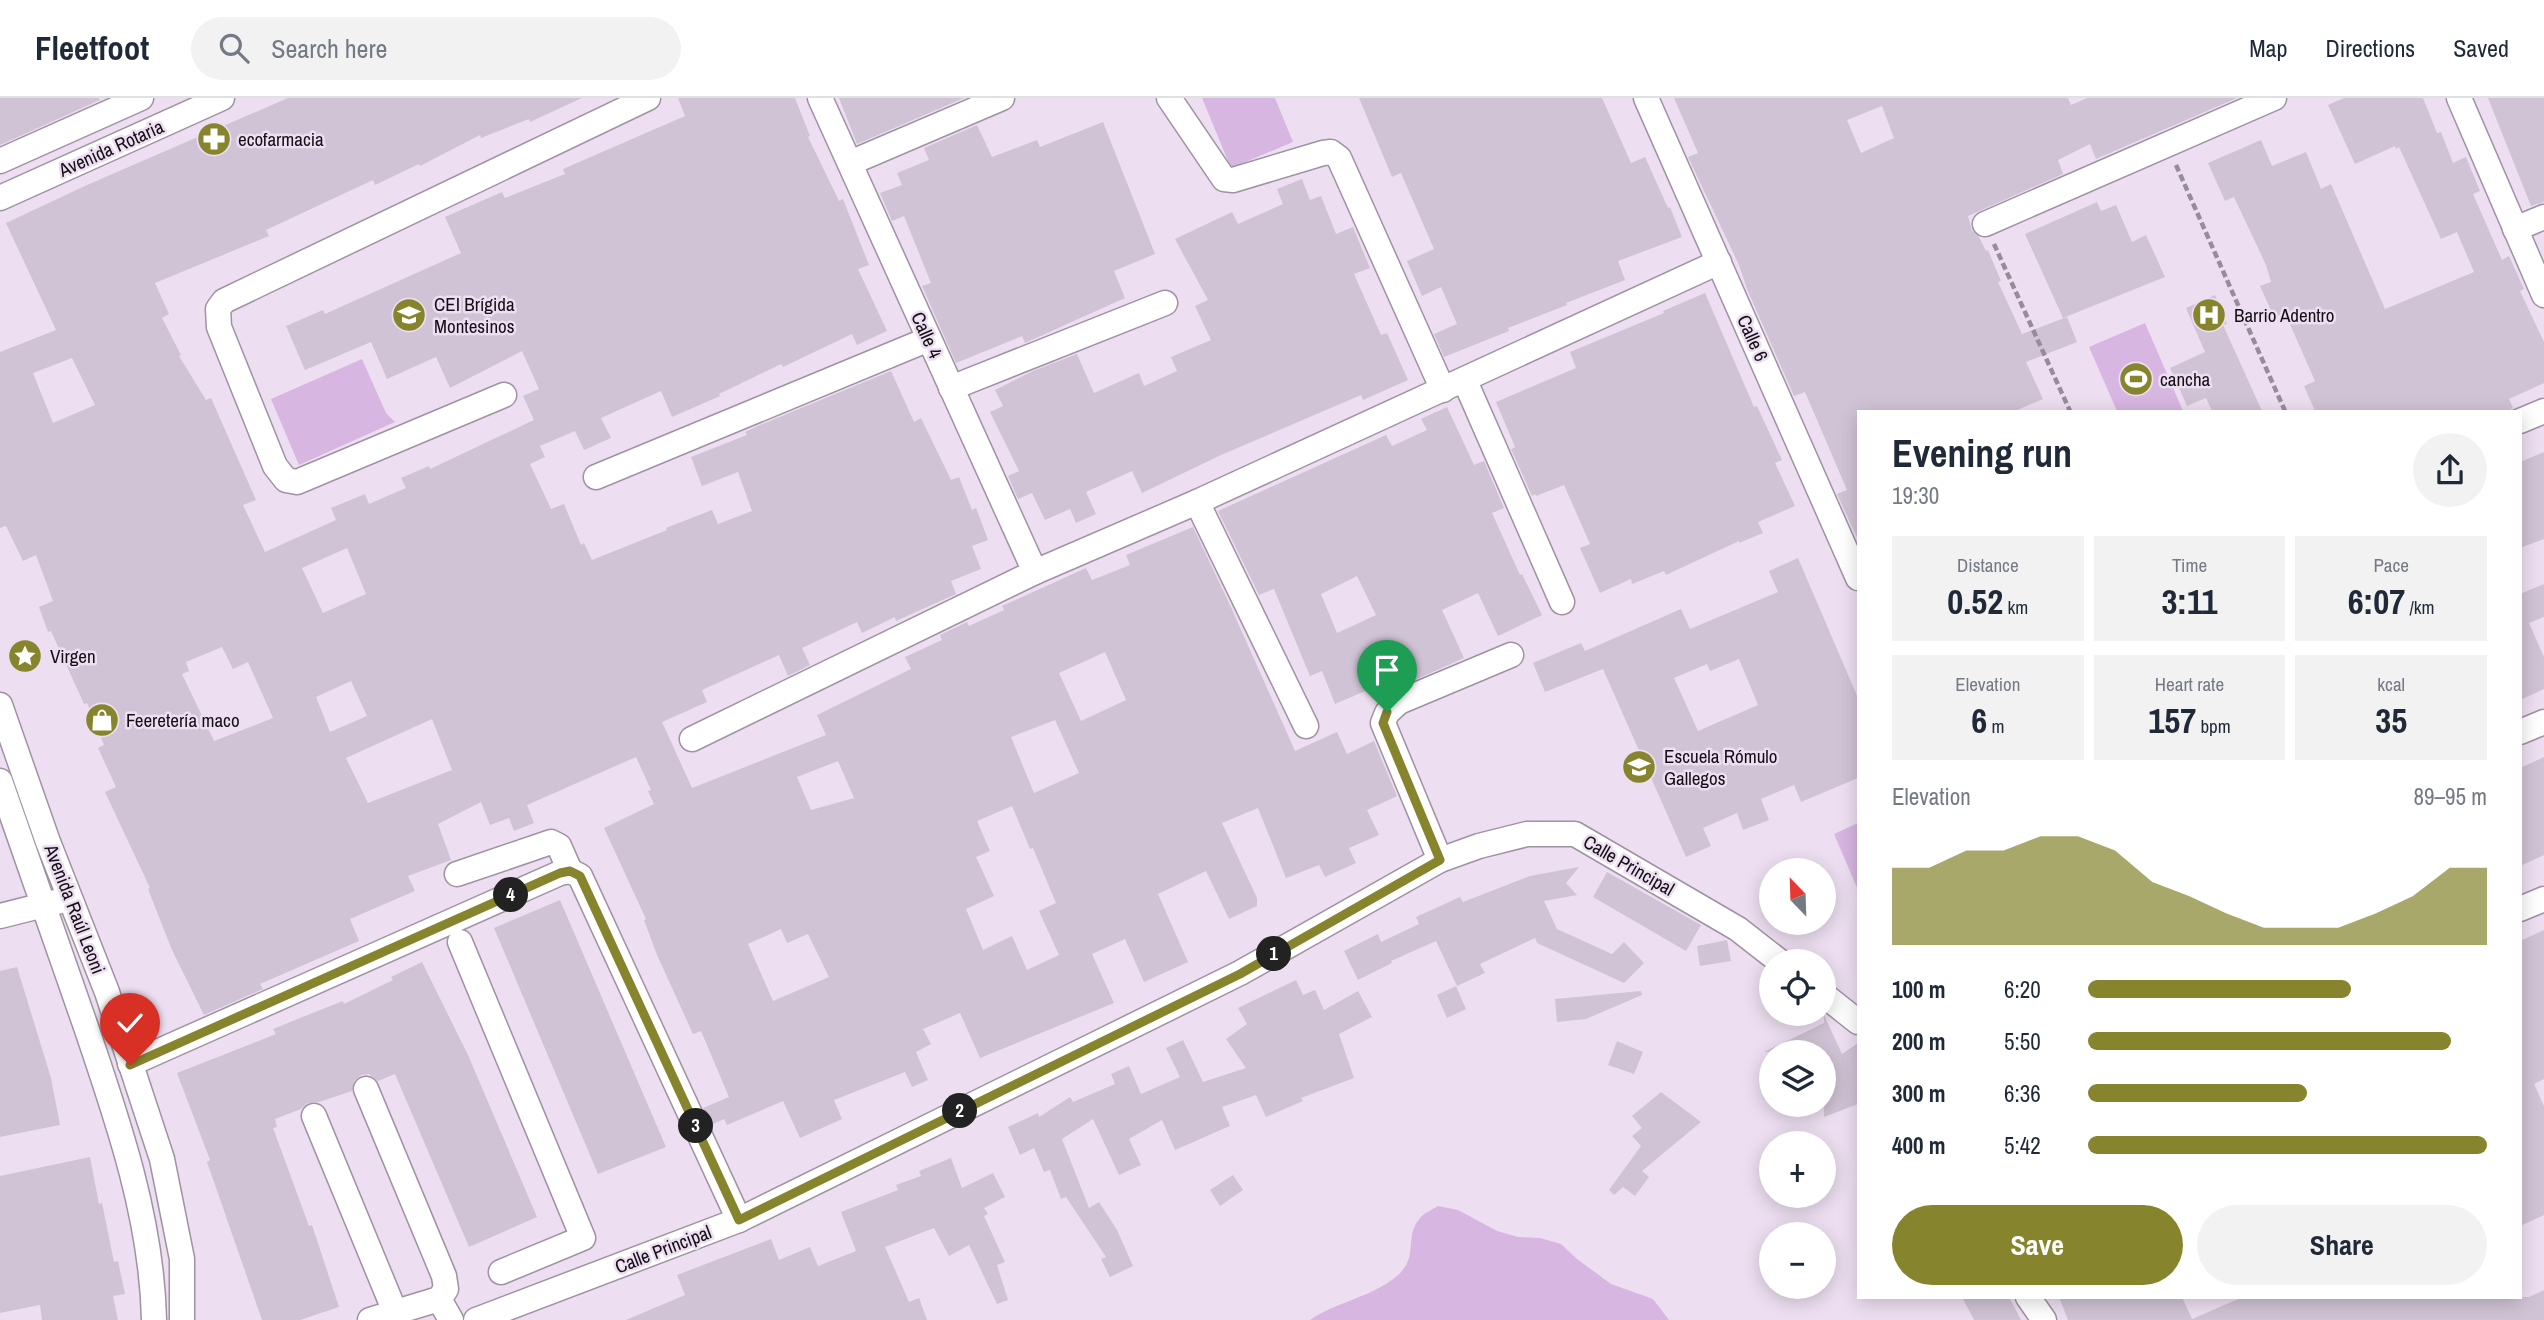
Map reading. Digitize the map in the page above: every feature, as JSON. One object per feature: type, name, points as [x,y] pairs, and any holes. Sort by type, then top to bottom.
[{"type":"street","name":"Avenida Rotaria","points":[[0,160],[141,98]]},
{"type":"street","name":"Avenida Rotaria","points":[[0,198],[222,98]]},
{"type":"street","points":[[504,396],[298,482],[286,480],[275,466],[219,327],[218,309],[224,301],[648,98]]},
{"type":"street","name":"Calle 4","points":[[820,98],[1035,572]]},
{"type":"street","points":[[849,163],[1002,98]]},
{"type":"street","points":[[1169,98],[1224,179],[1233,180],[1322,153],[1331,152],[1339,158],[1562,602]]},
{"type":"street","name":"Calle 6","points":[[1646,98],[1857,576]]},
{"type":"street","points":[[1985,224],[2274,98]]},
{"type":"street","points":[[2459,98],[2544,295]]},
{"type":"street","points":[[2515,229],[2544,217]]},
{"type":"street","points":[[692,739],[1035,572],[1454,386],[1719,262]]},
{"type":"street","points":[[951,388],[1166,303]]},
{"type":"street","points":[[596,477],[929,339]]},
{"type":"street","points":[[2522,420],[2544,411]]},
{"type":"street","points":[[1197,502],[1306,726]]},
{"type":"street","points":[[1440,860],[1383,723],[1387,712],[1399,702],[1511,655]]},
{"type":"street","name":"Avenida Raúl Leoni","points":[[0,705],[107,992],[162,1159],[181,1259],[182,1320]]},
{"type":"street","points":[[2522,731],[2544,722]]},
{"type":"street","name":"Avenida Raúl Leoni","points":[[0,781],[105,1080],[132,1168],[154,1290],[155,1320]]},
{"type":"street","name":"Calle Principal","points":[[476,1320],[739,1220],[1240,974],[1440,860],[1479,846],[1527,834],[1575,834],[1738,929],[1764,949]]},
{"type":"street","points":[[457,874],[551,842],[559,846],[570,871],[580,876],[739,1220]]},
{"type":"street","points":[[130,1065],[570,871]]},
{"type":"street","points":[[0,916],[70,898]]},
{"type":"street","points":[[2522,908],[2544,899]]},
{"type":"street","points":[[460,942],[598,1274]]},
{"type":"street","points":[[1836,1005],[1857,1021]]},
{"type":"street","points":[[366,1089],[444,1276],[446,1289],[445,1309],[395,1312],[370,1320]]},
{"type":"street","points":[[314,1116],[395,1312]]},
{"type":"street","points":[[501,1272],[583,1238]]},
{"type":"street","points":[[2029,1299],[2044,1320]]},
{"type":"path","points":[[2168,145],[2285,410]]},
{"type":"path","points":[[1985,224],[2070,410]]},
{"type":"shaded area","points":[[1202,98],[1275,98],[1293,142],[1231,168]]},
{"type":"shaded area","name":"cancha","points":[[2145,323],[2183,410],[2117,410],[2089,347]]},
{"type":"shaded area","points":[[362,359],[386,413],[395,422],[299,465],[271,399]]},
{"type":"shaded area","points":[[1857,823],[1857,888],[1834,834]]},
{"type":"shaded area","points":[[1438,1206],[1458,1210],[1497,1231],[1561,1244],[1611,1284],[1653,1299],[1669,1320],[1310,1320],[1377,1289],[1397,1276],[1408,1261],[1415,1225],[1422,1216]]},
{"type":"building","points":[[0,98],[99,98],[100,100],[0,145]]},
{"type":"building","points":[[288,98],[582,98],[530,122],[529,119],[481,138],[480,135],[420,166],[419,164],[375,185],[373,180],[266,230],[269,236],[155,283],[169,314],[162,318],[181,355],[179,356],[206,400],[211,398],[256,500],[243,505],[265,552],[336,520],[331,508],[365,494],[369,504],[406,488],[401,478],[429,466],[430,469],[534,420],[523,396],[539,389],[522,351],[450,388],[436,357],[387,379],[371,342],[305,370],[286,326],[323,310],[325,314],[461,253],[445,217],[502,192],[505,198],[565,174],[563,169],[685,116],[678,98],[795,98],[810,136],[808,137],[839,201],[843,199],[869,265],[858,269],[887,331],[857,345],[852,334],[783,367],[781,364],[719,394],[720,396],[672,417],[661,391],[601,418],[611,438],[584,450],[575,431],[540,446],[545,457],[530,464],[551,509],[564,504],[581,545],[584,543],[592,560],[712,510],[718,524],[752,511],[738,472],[702,486],[691,457],[747,435],[745,432],[760,425],[891,371],[914,422],[921,418],[951,480],[959,477],[972,510],[976,508],[988,540],[972,546],[981,569],[951,581],[956,594],[896,621],[895,617],[862,633],[857,622],[802,648],[810,665],[788,676],[779,655],[702,690],[707,702],[662,722],[692,788],[826,735],[817,715],[911,669],[905,657],[942,640],[940,635],[967,622],[969,626],[1004,610],[1002,606],[1086,568],[1092,580],[1130,565],[1126,555],[1193,527],[1295,751],[1337,732],[1347,754],[1374,741],[1397,796],[1367,810],[1379,835],[1349,848],[1356,863],[1325,877],[1319,865],[1286,878],[1258,808],[1222,823],[1257,898],[1257,906],[1229,919],[1206,871],[1158,894],[1188,962],[1144,982],[1125,939],[1092,954],[1114,1003],[980,1058],[960,1013],[923,1029],[931,1044],[916,1052],[928,1080],[912,1087],[905,1072],[834,1100],[842,1119],[800,1138],[783,1101],[727,1125],[724,1119],[711,1125],[703,1108],[729,1097],[701,1031],[693,1034],[657,955],[644,920],[646,919],[604,828],[654,804],[648,791],[651,790],[636,757],[527,805],[534,823],[514,831],[509,818],[490,825],[481,802],[438,824],[451,860],[408,876],[415,891],[350,919],[359,941],[260,984],[263,989],[204,1015],[172,950],[148,889],[150,888],[105,792],[116,787],[98,748],[104,745],[87,703],[84,704],[51,631],[48,632],[39,607],[53,601],[36,555],[23,561],[6,526],[0,528],[0,352],[56,330],[6,223]],"holes":[[[72,358],[95,405],[53,423],[33,373]],[[347,548],[366,594],[323,613],[302,568]],[[222,647],[233,669],[248,662],[273,718],[214,741],[182,674],[189,671],[186,662]],[[1105,652],[1126,700],[1081,721],[1059,673]],[[351,681],[367,716],[330,732],[316,697]],[[432,719],[452,770],[368,803],[346,758]],[[1055,720],[1079,773],[1034,793],[1011,737]],[[838,761],[854,798],[811,810],[797,777]],[[1012,806],[1056,903],[1039,911],[1059,955],[1027,970],[1012,936],[983,950],[966,909],[994,896],[976,857],[990,851],[977,821]],[[781,929],[787,943],[808,934],[829,977],[773,1001],[748,944]]]},
{"type":"building","points":[[839,98],[964,98],[857,144]]},
{"type":"building","points":[[1359,98],[1602,98],[1631,163],[1645,157],[1682,237],[1618,261],[1625,280],[1444,357],[1434,334],[1457,324],[1441,287],[1422,296],[1407,261],[1434,249],[1401,173],[1392,177]]},
{"type":"building","points":[[1674,98],[2068,98],[2071,105],[2087,98],[2237,98],[2096,159],[2090,144],[2058,160],[2063,174],[1968,216],[1972,231],[1979,237],[1986,251],[1988,250],[2001,281],[1998,282],[2022,334],[2067,317],[2077,342],[2026,362],[2043,399],[2017,410],[1857,410],[1857,538],[1837,494],[1847,490],[1805,392],[1794,396],[1739,265],[1688,157],[1698,153]],"holes":[[[1882,106],[1894,138],[1861,153],[1847,120]]]},
{"type":"building","points":[[2344,98],[2423,98],[2453,163],[2466,157],[2480,191],[2473,194],[2502,260],[2509,256],[2524,289],[2520,291],[2544,342],[2544,383],[2509,399],[2513,408],[2510,410],[2315,410],[2304,386],[2315,381],[2285,313],[2274,317],[2260,286],[2271,282],[2266,265],[2234,197],[2225,201],[2208,163],[2261,140],[2272,166],[2306,152],[2321,189],[2331,184],[2385,309],[2474,272],[2457,232],[2441,239],[2399,147],[2396,149],[2395,146],[2355,164],[2328,105]]},
{"type":"building","points":[[2488,98],[2544,98],[2544,202],[2531,206]]},
{"type":"building","points":[[1103,122],[1155,254],[1114,271],[1125,298],[1025,343],[1022,336],[956,363],[922,286],[931,283],[904,216],[892,221],[880,193],[902,185],[897,173],[929,160],[924,148],[977,125],[992,157],[1037,140],[1040,147]]},
{"type":"building","points":[[1302,179],[1310,200],[1321,196],[1336,234],[1353,227],[1370,268],[1354,274],[1381,335],[1387,333],[1408,380],[1363,400],[1361,395],[1221,455],[1142,493],[1132,471],[1086,492],[1096,514],[1076,523],[1070,509],[1045,520],[1032,493],[1018,499],[1008,476],[1019,471],[990,412],[1003,406],[995,390],[1033,371],[1077,354],[1094,393],[1139,373],[1144,386],[1177,371],[1171,357],[1211,340],[1195,306],[1208,300],[1175,239],[1232,212],[1238,224],[1283,204],[1277,189]]},
{"type":"building","points":[[2097,202],[2101,211],[2116,205],[2132,242],[2146,235],[2165,277],[2063,318],[2025,234]]},
{"type":"building","points":[[1705,293],[1754,407],[1757,406],[1782,460],[1775,463],[1795,506],[1758,522],[1763,533],[1739,541],[1666,575],[1664,571],[1632,584],[1631,579],[1600,593],[1580,548],[1590,544],[1564,485],[1532,496],[1511,449],[1515,447],[1496,402],[1576,368],[1570,352]]},
{"type":"building","points":[[2215,295],[2227,324],[2223,325],[2262,410],[2212,410],[2206,398],[2187,406],[2170,368],[2205,352],[2186,308]]},
{"type":"building","points":[[1447,407],[1474,465],[1484,461],[1504,508],[1492,513],[1520,575],[1522,574],[1542,615],[1498,636],[1478,593],[1442,610],[1464,658],[1388,692],[1384,683],[1335,704],[1322,671],[1310,676],[1274,589],[1259,595],[1218,511],[1386,435],[1392,446],[1427,430],[1421,419]],"holes":[[[1357,576],[1376,615],[1337,633],[1321,594]]]},
{"type":"building","points":[[2544,452],[2544,539],[2522,547],[2522,461]]},
{"type":"building","points":[[1798,558],[1857,696],[1857,778],[1801,802],[1794,785],[1761,799],[1769,820],[1743,830],[1737,813],[1703,828],[1711,846],[1686,857],[1603,669],[1545,692],[1533,663],[1581,643],[1585,651],[1681,609],[1690,629],[1778,592],[1769,571]],"holes":[[[1739,659],[1758,705],[1698,731],[1674,678],[1707,664],[1710,671]]]},
{"type":"building","points":[[2544,584],[2544,617],[2529,623],[2544,657],[2544,689],[2522,699],[2522,593]]},
{"type":"building","points":[[2544,757],[2544,855],[2522,865],[2522,767]]},
{"type":"building","points":[[1579,867],[1566,883],[1577,895],[1544,901],[1557,929],[1612,954],[1624,942],[1644,963],[1624,983],[1537,943],[1535,938],[1480,964],[1485,973],[1457,986],[1436,941],[1391,961],[1392,963],[1358,980],[1344,951],[1378,934],[1381,942],[1419,924],[1416,917],[1460,897],[1463,902],[1530,876]]},
{"type":"building","points":[[1607,872],[1701,925],[1686,951],[1593,897]]},
{"type":"building","points":[[560,900],[666,1147],[598,1174],[494,928]]},
{"type":"building","points":[[2544,930],[2544,1079],[2534,1084],[2544,1106],[2544,1215],[2522,1225],[2522,940]]},
{"type":"building","points":[[1727,940],[1731,961],[1700,966],[1697,946]]},
{"type":"building","points":[[422,962],[468,1055],[537,1217],[469,1247],[395,1074],[378,1081],[369,1074],[361,1075],[354,1081],[352,1091],[308,1103],[301,1109],[275,1119],[277,1127],[273,1128],[309,1226],[312,1225],[339,1307],[300,1320],[262,1320],[207,1162],[210,1160],[177,1073],[276,1034],[273,1029],[343,1001],[344,1004]]},
{"type":"building","points":[[17,967],[51,1078],[60,1125],[0,1137],[0,971]]},
{"type":"building","points":[[1296,980],[1303,995],[1315,990],[1324,1010],[1358,991],[1372,1017],[1339,1034],[1354,1078],[1301,1098],[1303,1101],[1266,1117],[1256,1095],[1222,1107],[1230,1126],[1175,1150],[1162,1120],[1129,1139],[1141,1165],[1119,1175],[1093,1119],[1062,1139],[1089,1208],[1099,1202],[1117,1230],[1133,1266],[1110,1277],[1101,1259],[1106,1257],[1066,1197],[1061,1199],[1050,1170],[1044,1172],[1034,1148],[1020,1155],[1008,1127],[1038,1113],[1039,1117],[1070,1097],[1073,1102],[1115,1084],[1111,1074],[1129,1066],[1141,1094],[1180,1077],[1166,1048],[1183,1040],[1203,1082],[1246,1068],[1226,1039],[1247,1024],[1238,1008]]},
{"type":"building","points":[[1456,986],[1466,1009],[1447,1018],[1437,995]]},
{"type":"building","points":[[1641,991],[1642,995],[1586,1019],[1557,1022],[1555,999]]},
{"type":"building","points":[[1818,1026],[1829,1026],[1836,1040],[1789,1040]]},
{"type":"building","points":[[1617,1041],[1643,1052],[1634,1074],[1608,1065]]},
{"type":"building","points":[[1836,1041],[1842,1054],[1857,1044],[1857,1104],[1836,1112]]},
{"type":"building","points":[[1661,1092],[1701,1122],[1642,1171],[1649,1177],[1635,1196],[1623,1187],[1614,1195],[1609,1190],[1641,1146],[1632,1136],[1642,1128],[1632,1116]]},
{"type":"building","points":[[90,1157],[99,1204],[102,1203],[114,1262],[118,1261],[125,1294],[113,1296],[118,1320],[42,1320],[40,1305],[0,1313],[0,1176]]},
{"type":"building","points":[[951,1158],[962,1188],[993,1173],[1005,1197],[984,1208],[988,1214],[984,1216],[1005,1262],[997,1265],[1008,1300],[997,1304],[969,1245],[949,1256],[934,1228],[885,1247],[909,1302],[919,1298],[927,1320],[626,1320],[685,1295],[677,1275],[771,1239],[779,1260],[810,1247],[818,1266],[856,1251],[841,1212],[898,1190],[896,1185],[921,1176],[919,1171]]},
{"type":"building","points":[[1233,1175],[1243,1190],[1220,1206],[1210,1190]]},
{"type":"building","points":[[2544,1290],[2544,1320],[2068,1320],[2060,1299],[2183,1299],[2192,1319],[2238,1299],[2529,1297]]},
{"type":"building","points":[[1963,1299],[2010,1299],[2021,1320],[1974,1320]]},
{"type":"place","name":"ecofarmacia","points":[[214,139]]},
{"type":"place","name":"CEI Brígida Montesinos","points":[[409,315]]},
{"type":"place","name":"Barrio Adentro","points":[[2209,315]]},
{"type":"place","name":"cancha","points":[[2136,379]]},
{"type":"place","name":"Virgen","points":[[25,656]]},
{"type":"place","name":"Feeretería maco","points":[[102,720]]},
{"type":"place","name":"Escuela Rómulo Gallegos","points":[[1639,767]]},
{"type":"route","points":[[130,1065],[560,873],[570,871],[580,876],[739,1220],[1240,974],[1440,860],[1383,723],[1387,712]]}]
